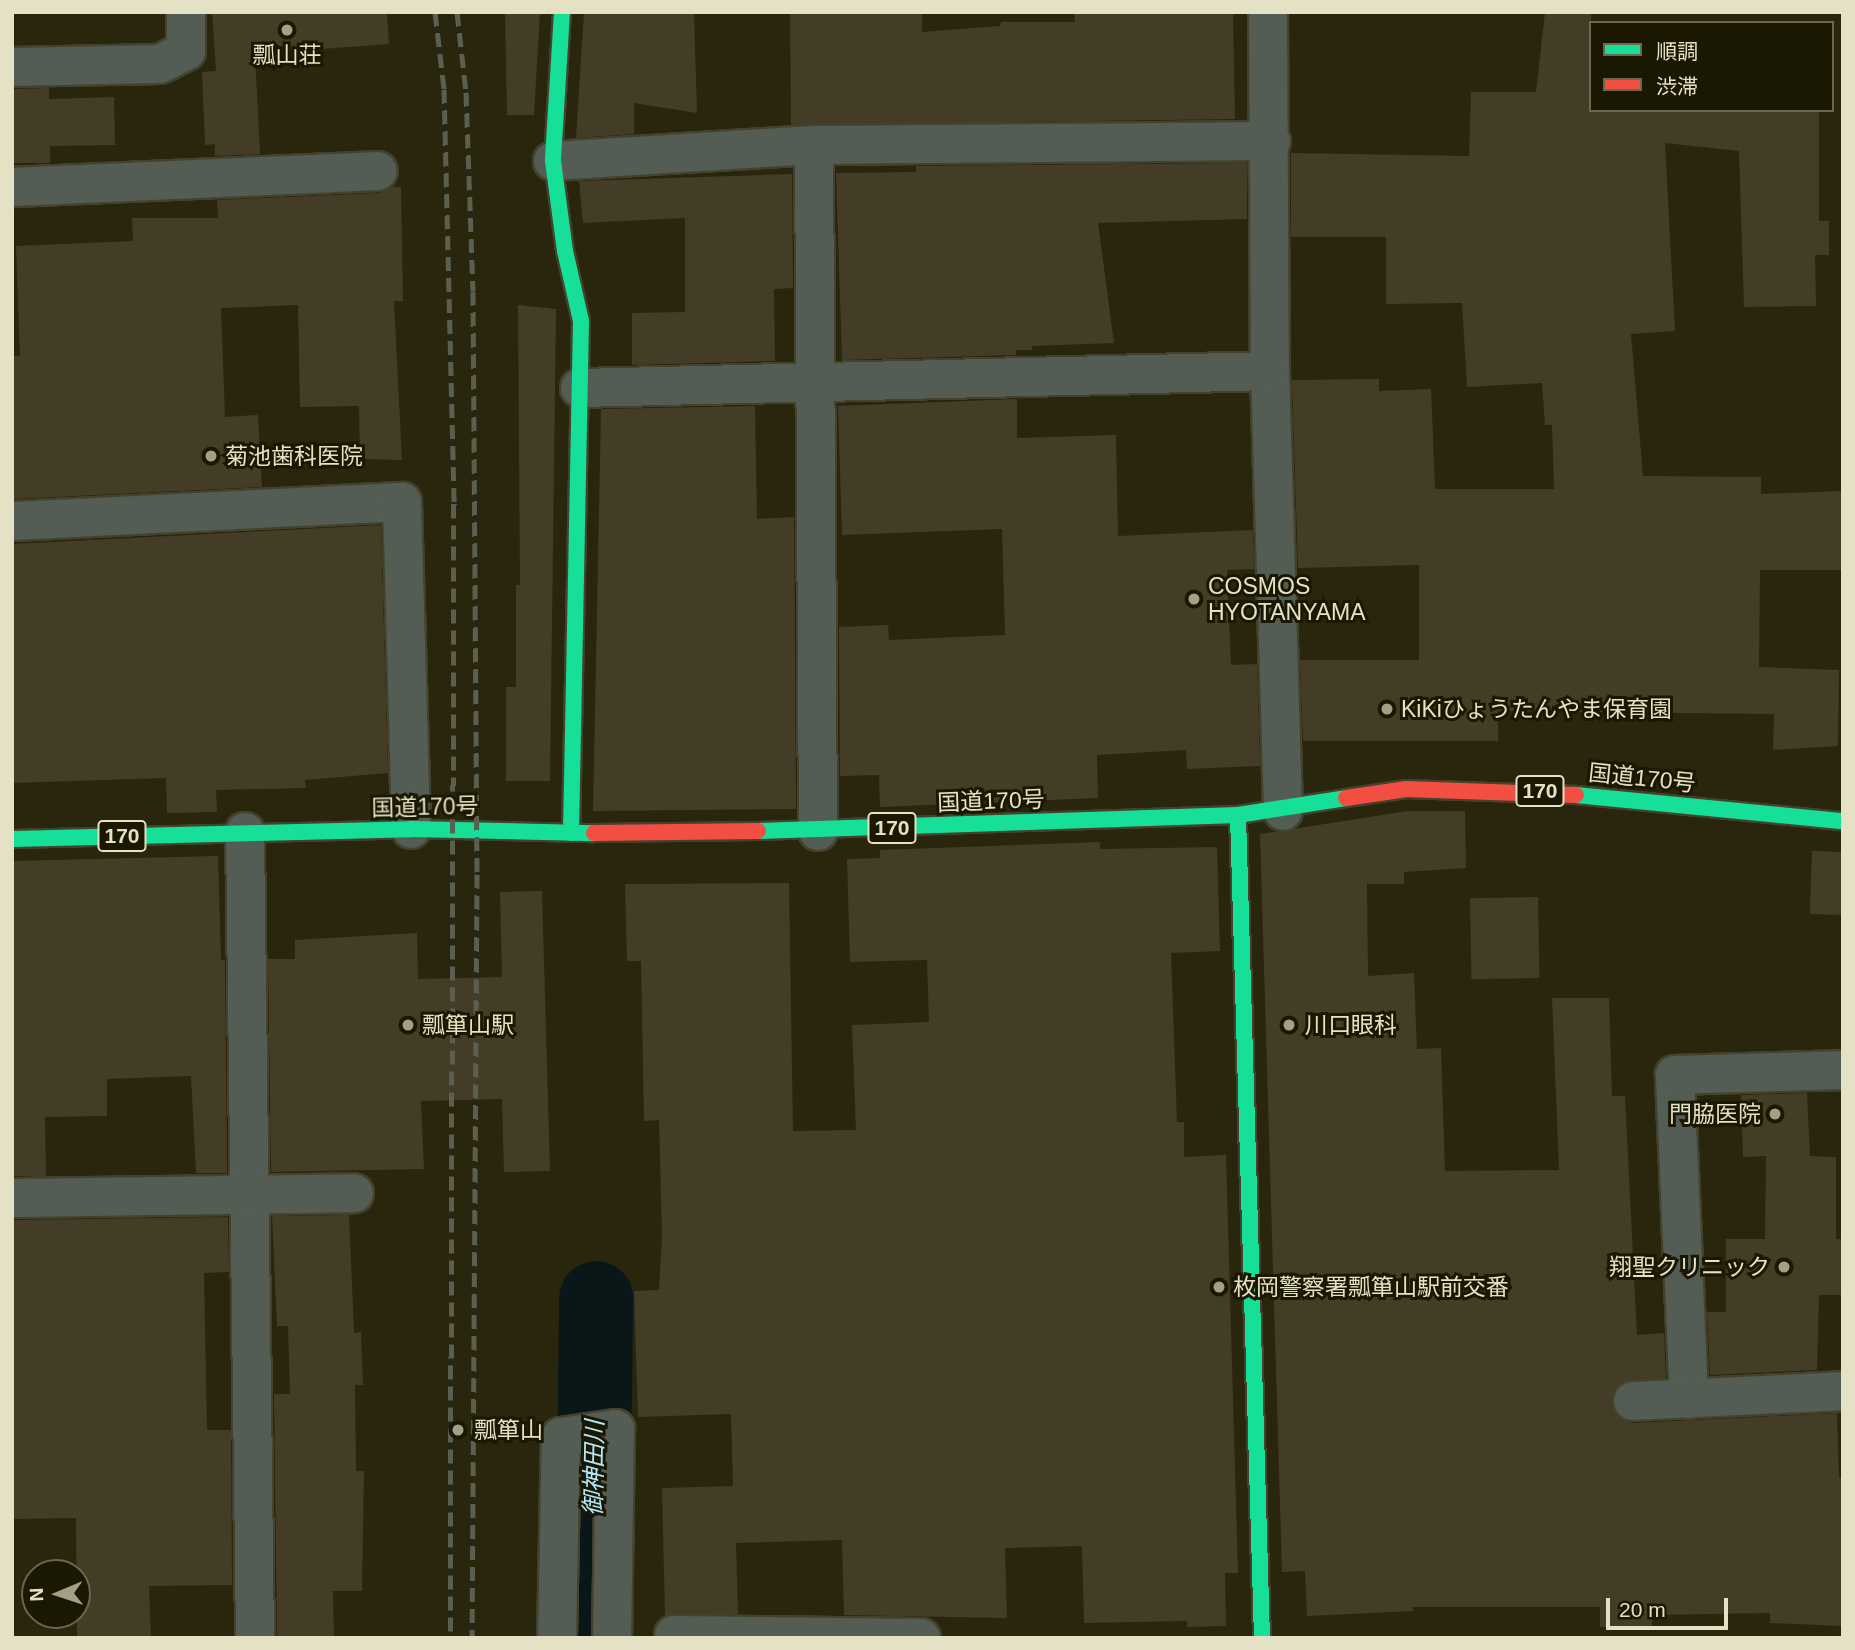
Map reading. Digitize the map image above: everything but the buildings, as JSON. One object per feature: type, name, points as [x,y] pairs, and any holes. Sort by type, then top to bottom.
[{"type":"main road","points":[[562,12],[553,161],[565,251],[581,321],[571,833]]},
{"type":"main road","name":"国道170号","points":[[12,839],[411,829],[571,833],[818,831],[1238,815],[1283,784],[1522,790],[1843,821]]},
{"type":"main road","points":[[1238,815],[1262,1638]]},
{"type":"street","points":[[12,67],[160,64],[186,51],[186,12]]},
{"type":"street","points":[[1268,12],[1271,141],[1270,371],[1283,784]]},
{"type":"street","points":[[553,161],[814,145],[1271,141]]},
{"type":"street","points":[[814,145],[818,831]]},
{"type":"street","points":[[12,187],[378,171]]},
{"type":"street","points":[[580,388],[816,385],[1270,371]]},
{"type":"street","points":[[12,521],[402,502],[411,829]]},
{"type":"street","points":[[245,832],[253,1192],[255,1638]]},
{"type":"street","points":[[1689,1399],[1675,1074],[1843,1070]]},
{"type":"street","points":[[12,1198],[253,1192],[354,1193]]},
{"type":"street","points":[[1633,1401],[1843,1391]]},
{"type":"street","points":[[557,1638],[565,1436],[615,1429],[612,1638]]},
{"type":"street","points":[[674,1636],[921,1638]]},
{"type":"waterway","name":"御神田川","points":[[592,1638],[596,1298]]},
{"type":"railway","points":[[435,12],[444,89],[454,504],[450,1638]]},
{"type":"railway","points":[[457,12],[466,92],[473,291],[477,874],[472,1638]]},
{"type":"traffic: fast","points":[[562,12],[553,161],[565,251],[581,321],[571,833]]},
{"type":"traffic: fast","points":[[1576,795],[1843,821]]},
{"type":"traffic: fast","points":[[758,831],[1238,815],[1346,798]]},
{"type":"traffic: fast","points":[[1238,815],[1262,1638]]},
{"type":"traffic: fast","points":[[12,839],[411,829],[594,833]]},
{"type":"traffic: jam","points":[[1346,798],[1406,789],[1576,795]]},
{"type":"traffic: jam","points":[[594,833],[758,831]]},
{"type":"place","name":"瓢山荘","points":[[287,30]]},
{"type":"place","name":"菊池歯科医院","points":[[211,456]]},
{"type":"place","name":"COSMOS HYOTANYAMA","points":[[1194,599]]},
{"type":"place","name":"KiKiひょうたんやま保育園","points":[[1387,709]]},
{"type":"place","name":"瓢箪山駅","points":[[408,1025]]},
{"type":"place","name":"川口眼科","points":[[1289,1025]]},
{"type":"place","name":"門脇医院","points":[[1775,1114]]},
{"type":"place","name":"翔聖クリニック","points":[[1784,1267]]},
{"type":"place","name":"枚岡警察署瓢箪山駅前交番","points":[[1219,1287]]},
{"type":"place","name":"瓢箪山","points":[[458,1430]]}]
